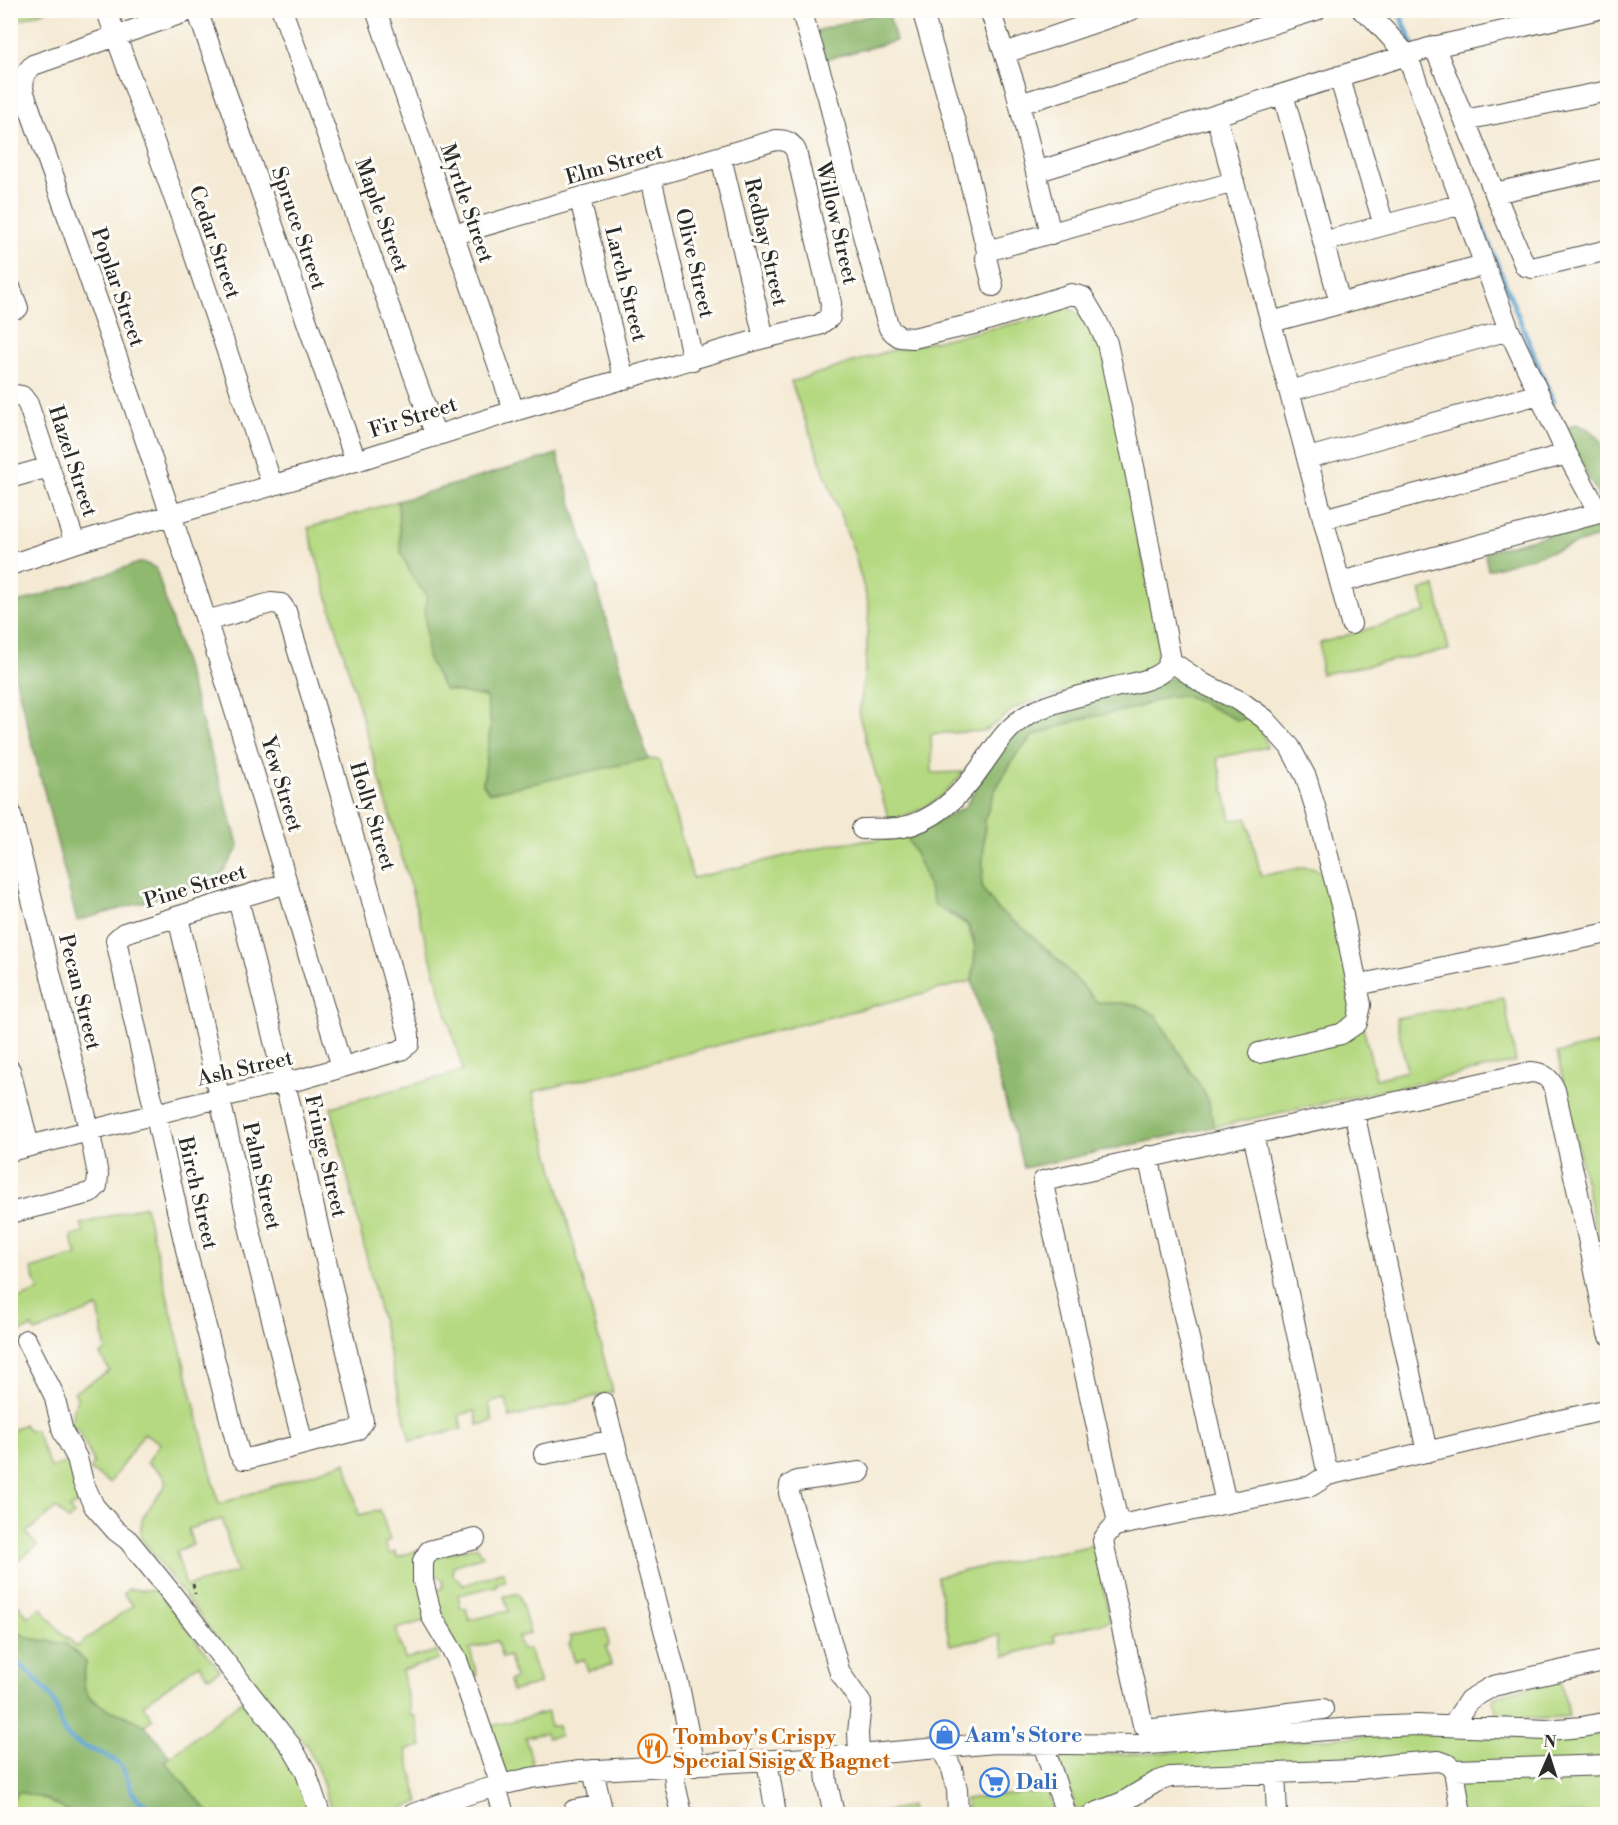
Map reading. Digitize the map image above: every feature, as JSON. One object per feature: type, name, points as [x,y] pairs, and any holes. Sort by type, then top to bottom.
[{"type":"street","points":[[115,36],[191,10]]},
{"type":"street","name":"Spruce Street","points":[[197,10],[356,461]]},
{"type":"street","name":"Maple Street","points":[[282,10],[436,436]]},
{"type":"street","name":"Myrtle Street","points":[[376,10],[514,411]]},
{"type":"street","points":[[801,10],[828,97],[867,254],[889,328],[900,337],[913,338],[978,323],[1071,294],[1083,297],[1096,319],[1107,343],[1135,471],[1170,660],[1164,670],[1157,675],[1052,705],[1018,721],[998,741],[962,790],[946,807],[934,815],[902,827],[862,829]]},
{"type":"street","points":[[922,10],[957,129],[987,251],[986,258],[993,286]]},
{"type":"street","points":[[990,10],[1020,104],[1051,234]]},
{"type":"street","points":[[1005,53],[1131,10]]},
{"type":"street","points":[[1020,104],[1316,10]]},
{"type":"street","points":[[1362,10],[1421,51],[1465,120],[1527,267],[1532,268],[1608,250]]},
{"type":"street","points":[[1036,172],[1421,51],[1595,10]]},
{"type":"street","name":"Cedar Street","points":[[106,13],[188,236],[272,484]]},
{"type":"street","name":"Poplar Street","points":[[115,36],[33,65],[24,75],[23,90],[115,347],[170,516]]},
{"type":"street","points":[[1341,582],[1599,513],[1567,454],[1509,330],[1462,204],[1421,51]]},
{"type":"street","points":[[1339,76],[1384,225]]},
{"type":"street","points":[[1465,120],[1608,91]]},
{"type":"street","points":[[1283,94],[1340,303]]},
{"type":"street","points":[[1216,115],[1341,582],[1350,624]]},
{"type":"street","name":"Elm Street","points":[[453,235],[776,140],[788,142]]},
{"type":"street","name":"Willow Street","points":[[788,142],[796,151],[809,203],[831,303],[830,317]]},
{"type":"street","name":"Redbay Street","points":[[721,157],[764,338]]},
{"type":"street","points":[[1495,193],[1608,168]]},
{"type":"street","name":"Olive Street","points":[[651,178],[693,360]]},
{"type":"street","points":[[987,251],[1234,183]]},
{"type":"street","name":"Larch Street","points":[[580,199],[624,380]]},
{"type":"street","points":[[1323,242],[1462,204]]},
{"type":"street","points":[[1271,322],[1484,265]]},
{"type":"street","points":[[10,287],[18,308]]},
{"type":"street","name":"Fir Street","points":[[10,565],[75,543],[356,461],[514,411],[764,338],[819,325],[830,317]]},
{"type":"street","points":[[1290,391],[1509,330]]},
{"type":"street","points":[[1308,458],[1539,394]]},
{"type":"street","name":"Hazel Street","points":[[16,395],[28,404],[75,543]]},
{"type":"street","points":[[1323,519],[1567,454]]},
{"type":"street","points":[[10,478],[49,467]]},
{"type":"street","name":"Yew Street","points":[[170,516],[262,798],[342,1067]]},
{"type":"street","name":"Holly Street","points":[[206,621],[271,603],[281,604],[286,611],[365,874],[409,1035],[409,1044]]},
{"type":"street","points":[[1170,660],[1204,684],[1240,701],[1265,719],[1290,747],[1306,777],[1341,905],[1361,1005],[1357,1023],[1341,1034],[1260,1053]]},
{"type":"street","name":"Pecan Street","points":[[10,811],[89,1129],[98,1175],[97,1186],[90,1193],[10,1213]]},
{"type":"street","name":"Pine Street","points":[[118,936],[287,883]]},
{"type":"street","name":"Fringe Street","points":[[238,899],[284,1082],[363,1418],[362,1425],[357,1430],[303,1444]]},
{"type":"street","name":"Palm Street","points":[[178,917],[252,1239],[303,1444]]},
{"type":"street","points":[[1357,985],[1608,933]]},
{"type":"street","name":"Birch Street","points":[[118,936],[116,943],[155,1114],[239,1453],[243,1459],[252,1459],[303,1444]]},
{"type":"street","name":"Ash Street","points":[[20,1148],[89,1129],[302,1079],[400,1050],[409,1044]]},
{"type":"street","points":[[10,1070],[20,1148]]},
{"type":"street","points":[[1323,1709],[1154,1729],[1145,1727],[1103,1541],[1117,1518],[1043,1184],[1046,1178],[1531,1072],[1541,1073],[1551,1080],[1608,1334]]},
{"type":"street","points":[[1354,1112],[1427,1452]]},
{"type":"street","points":[[1253,1134],[1328,1475]]},
{"type":"street","points":[[1148,1156],[1226,1503]]},
{"type":"street","points":[[26,1340],[54,1395],[63,1432],[77,1458],[83,1482],[94,1506],[128,1540],[291,1746],[305,1770],[320,1815]]},
{"type":"street","points":[[604,1403],[679,1686],[695,1766]]},
{"type":"street","points":[[1114,1526],[1311,1486],[1328,1475],[1608,1409]]},
{"type":"street","points":[[544,1454],[614,1440]]},
{"type":"street","points":[[859,1755],[858,1733],[861,1703],[840,1673],[789,1493],[790,1485],[797,1481],[860,1472]]},
{"type":"street","points":[[475,1539],[429,1551],[423,1561],[423,1581],[434,1623],[456,1657],[499,1786],[504,1815]]},
{"type":"street","points":[[1452,1726],[1469,1701],[1493,1686],[1608,1660]]},
{"type":"street","points":[[413,1815],[469,1794],[530,1778],[593,1770],[825,1758],[995,1743],[1136,1745],[1366,1727],[1452,1726],[1547,1730],[1608,1722]]},
{"type":"street","points":[[1043,1744],[1066,1815]]},
{"type":"street","points":[[941,1748],[952,1769],[957,1790],[958,1815]]},
{"type":"street","points":[[825,1758],[827,1783],[834,1815]]},
{"type":"street","points":[[767,1761],[776,1815]]},
{"type":"street","points":[[1093,1815],[1123,1802],[1167,1777],[1363,1769],[1435,1761],[1447,1764],[1454,1770],[1461,1815]]},
{"type":"street","points":[[1454,1770],[1608,1765]]},
{"type":"street","points":[[674,1767],[675,1784],[682,1815]]},
{"type":"street","points":[[574,1810],[602,1810],[593,1770]]},
{"type":"street","points":[[1275,1773],[1277,1815]]},
{"type":"green space","points":[[11,10],[46,10],[46,11],[11,23]]},
{"type":"green space","points":[[888,11],[896,41],[826,59],[813,32]]},
{"type":"green space","points":[[1066,307],[1074,311],[1085,322],[1104,357],[1163,663],[1123,679],[1034,701],[1013,709],[984,731],[931,734],[932,773],[963,772],[948,790],[931,804],[889,820],[859,716],[866,661],[869,607],[854,552],[791,382],[885,352],[1035,319],[1046,312]]},
{"type":"green space","points":[[1576,424],[1589,430],[1604,448],[1608,472],[1607,511],[1562,430]]},
{"type":"green space","points":[[557,454],[648,759],[489,793],[483,784],[491,723],[486,697],[444,689],[427,657],[425,613],[427,595],[414,580],[401,553],[398,501]]},
{"type":"green space","points":[[398,501],[402,551],[410,572],[427,595],[425,613],[444,689],[486,697],[491,723],[483,784],[648,759],[659,760],[693,878],[839,843],[907,837],[922,868],[935,905],[967,925],[976,949],[972,981],[533,1092],[613,1392],[510,1418],[506,1399],[489,1403],[493,1422],[478,1425],[475,1411],[459,1415],[462,1429],[410,1441],[331,1107],[463,1071],[308,528]]},
{"type":"green space","points":[[1607,519],[1607,535],[1488,570],[1485,555],[1489,551]]},
{"type":"green space","points":[[142,562],[156,568],[239,847],[217,881],[77,921],[11,660],[11,605]]},
{"type":"green space","points":[[1435,586],[1449,650],[1321,674],[1320,643],[1426,612],[1420,591]]},
{"type":"green space","points":[[1170,678],[1241,708],[1246,714],[1242,720],[1237,720],[1188,696],[1168,696],[1136,708],[1081,719],[1033,736],[1018,752],[996,788],[985,818],[982,888],[997,909],[1029,933],[1097,1002],[1133,1004],[1156,1015],[1208,1099],[1214,1127],[1024,1168],[972,981],[974,938],[968,925],[961,919],[935,906],[922,868],[907,837],[965,807],[994,758],[1014,730],[1073,704]]},
{"type":"green space","points":[[1168,696],[1188,696],[1237,720],[1246,714],[1262,733],[1267,747],[1217,758],[1231,820],[1247,818],[1261,876],[1304,867],[1316,869],[1326,879],[1376,1079],[1407,1071],[1396,1018],[1504,998],[1516,1062],[1214,1127],[1208,1099],[1156,1016],[1133,1004],[1097,1002],[1029,933],[997,909],[982,888],[985,818],[996,788],[1018,752],[1033,736],[1081,719],[1136,708]]},
{"type":"green space","points":[[1608,1042],[1607,1280],[1557,1053]]},
{"type":"green space","points":[[145,1206],[219,1504],[346,1462],[359,1515],[380,1510],[390,1540],[385,1542],[389,1554],[395,1552],[397,1557],[422,1549],[427,1620],[396,1629],[405,1659],[437,1651],[439,1660],[402,1670],[411,1716],[415,1716],[422,1746],[406,1750],[419,1802],[387,1814],[350,1814],[348,1810],[332,1814],[321,1777],[307,1746],[277,1713],[275,1715],[140,1537],[143,1518],[165,1483],[164,1477],[147,1463],[160,1443],[144,1433],[110,1483],[90,1470],[94,1463],[78,1428],[70,1427],[77,1397],[74,1392],[110,1371],[100,1355],[106,1351],[98,1307],[35,1332],[32,1327],[11,1336],[11,1302],[39,1291],[31,1269],[77,1255],[71,1237],[84,1232],[81,1224]],"holes":[[[222,1519],[237,1572],[186,1586],[176,1551],[193,1545],[188,1529]]]},
{"type":"green space","points":[[24,1424],[29,1431],[35,1430],[51,1468],[70,1461],[80,1501],[69,1509],[74,1515],[68,1520],[56,1508],[26,1533],[37,1546],[11,1566],[11,1431]]},
{"type":"green space","points":[[1095,1545],[1110,1621],[1054,1635],[1055,1642],[1005,1656],[999,1635],[950,1645],[937,1576]]},
{"type":"green space","points":[[477,1546],[483,1556],[453,1566],[453,1576],[464,1585],[503,1571],[506,1581],[496,1583],[497,1586],[458,1595],[461,1608],[466,1608],[469,1620],[509,1611],[504,1596],[519,1593],[530,1634],[518,1637],[522,1650],[529,1649],[540,1684],[512,1691],[509,1681],[515,1678],[509,1656],[502,1658],[497,1641],[470,1649],[477,1676],[470,1677],[431,1592],[443,1588],[443,1580],[438,1576],[432,1576],[432,1558]]},
{"type":"green space","points":[[129,1589],[157,1591],[220,1670],[209,1677],[199,1664],[143,1705],[153,1719],[144,1725],[108,1710],[88,1696],[83,1685],[86,1662],[66,1644],[28,1638],[11,1628],[10,1594],[28,1617],[41,1608],[76,1647],[133,1605],[123,1594]]},
{"type":"green space","points":[[11,1628],[28,1638],[66,1644],[86,1662],[83,1680],[92,1700],[135,1720],[150,1731],[170,1757],[164,1761],[210,1814],[73,1814],[43,1798],[19,1792],[11,1801]]},
{"type":"green space","points":[[606,1629],[609,1645],[606,1646],[611,1665],[588,1671],[584,1659],[575,1662],[569,1643],[572,1641],[570,1636]]},
{"type":"green space","points":[[1560,1680],[1569,1716],[1541,1719],[1495,1716],[1496,1708],[1493,1702],[1495,1698],[1506,1693]]},
{"type":"green space","points":[[242,1701],[289,1761],[301,1785],[309,1814],[210,1814],[164,1761]]},
{"type":"green space","points":[[548,1712],[550,1726],[558,1726],[560,1736],[547,1738],[545,1733],[526,1737],[534,1770],[506,1776],[487,1727]]},
{"type":"green space","points":[[1607,1733],[1607,1814],[1460,1814],[1452,1769],[1174,1772],[1088,1811],[1077,1810],[1059,1761],[1074,1755],[1179,1752],[1351,1736],[1421,1734],[1538,1738]]},
{"type":"green space","points":[[18,1791],[43,1798],[73,1814],[11,1814],[11,1801]]},
{"type":"green space","points":[[1047,1791],[1055,1814],[969,1814],[965,1799]]},
{"type":"green space","points":[[911,1806],[913,1814],[875,1814]]},
{"type":"waterway","points":[[1398,10],[1414,47]]},
{"type":"waterway","points":[[1470,197],[1553,402]]},
{"type":"waterway","points":[[1599,497],[1608,503]]},
{"type":"waterway","points":[[10,1659],[44,1688],[54,1702],[63,1729],[72,1740],[119,1764],[133,1793],[141,1802],[153,1808],[178,1814]]},
{"type":"place","name":"Aam's Store","points":[[944,1735]]},
{"type":"place","name":"Tomboy's Crispy Special Sisig & Bagnet","points":[[652,1749]]},
{"type":"place","name":"Dali","points":[[995,1782]]}]
